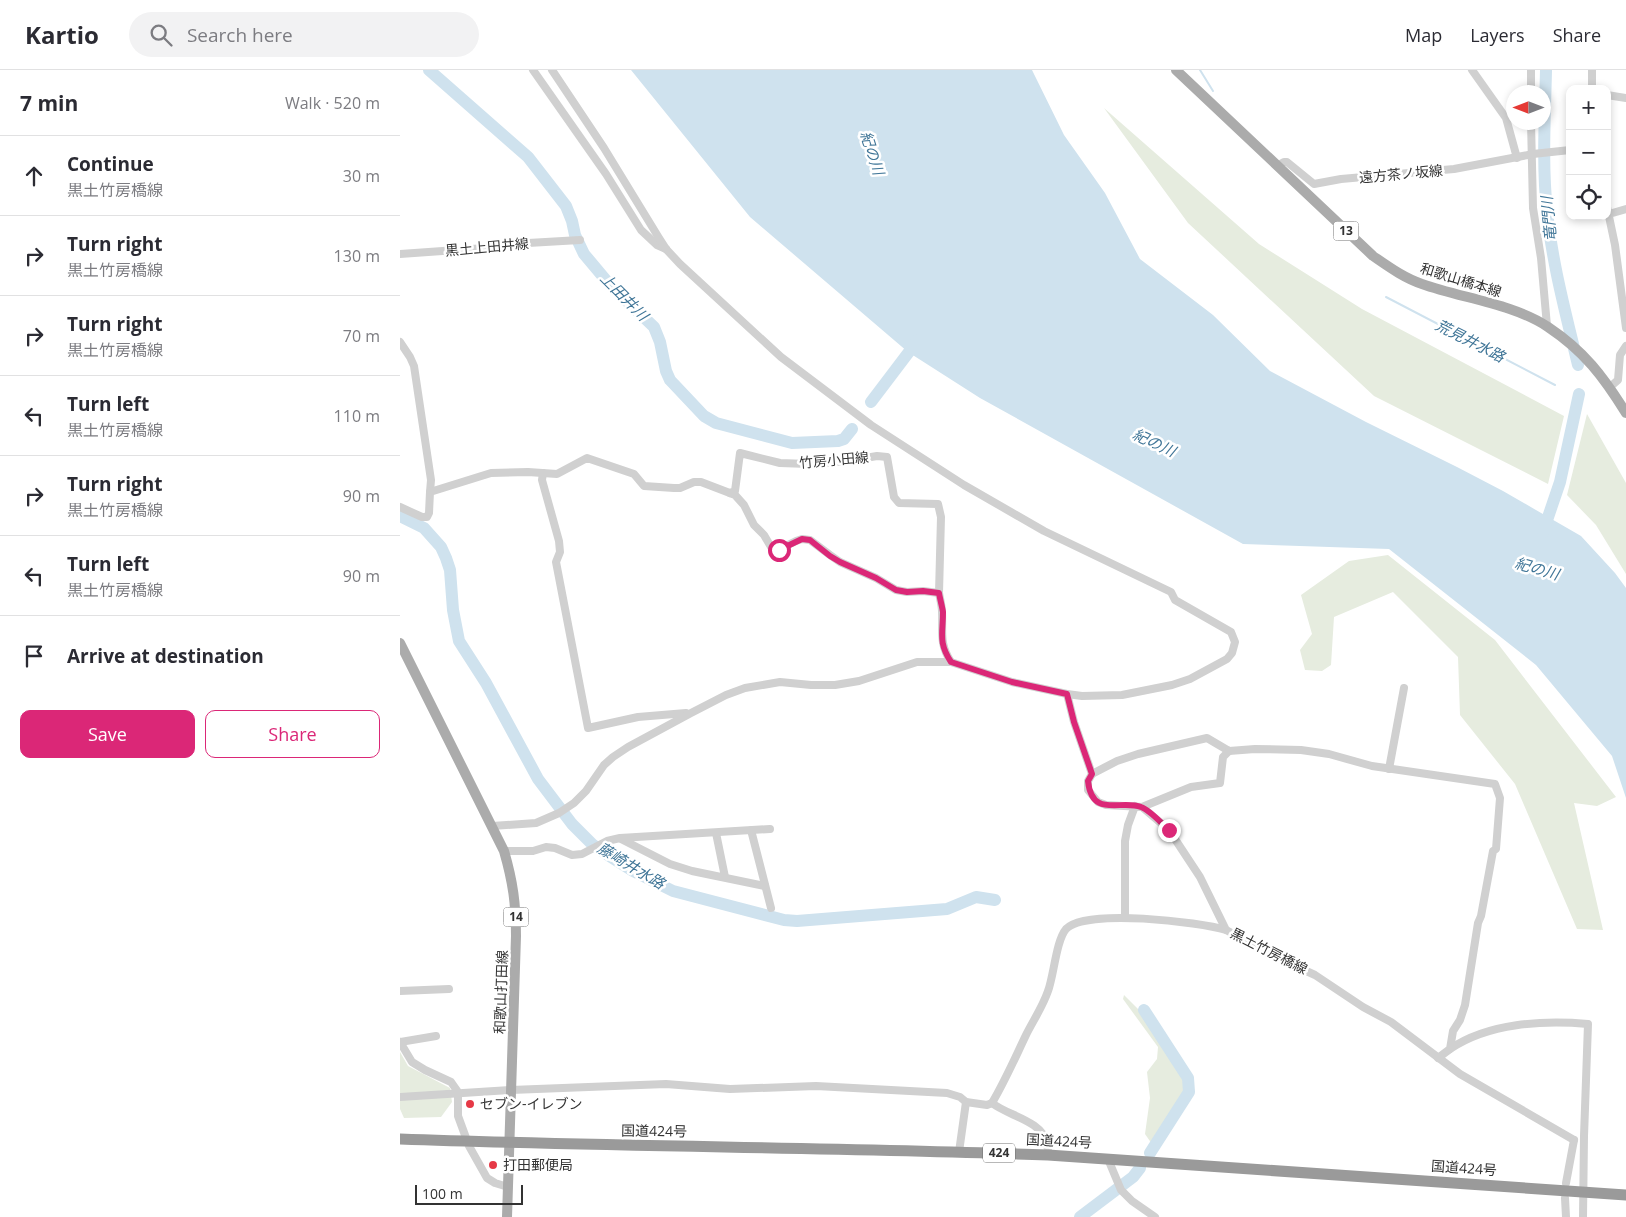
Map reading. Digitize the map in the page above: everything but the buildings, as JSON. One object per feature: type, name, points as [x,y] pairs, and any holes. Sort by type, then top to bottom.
[{"type":"highway","name":"国道424号","points":[[400,1139],[1048,1155],[1626,1195]]},
{"type":"main road","name":"和歌山橋本線","points":[[1176,70],[1373,256],[1393,270],[1422,284],[1506,308],[1550,328],[1568,340],[1587,358],[1610,387],[1626,413]]},
{"type":"main road","name":"和歌山打田線","points":[[400,643],[504,851],[512,878],[516,907],[507,1217]]},
{"type":"street","points":[[533,70],[606,174],[641,230],[657,245],[666,249]]},
{"type":"street","points":[[492,826],[536,823],[559,813],[574,803],[586,791],[604,765],[628,747],[726,695],[757,685],[780,682],[811,686],[835,685],[860,681],[917,662],[951,662],[1012,682],[1067,694],[1082,696],[1122,694],[1172,685],[1190,679],[1227,660],[1232,653],[1235,642],[1231,632],[1175,600],[1171,592],[1044,531],[964,485],[871,425],[781,357],[666,249],[604,148],[552,70]]},
{"type":"street","points":[[1472,70],[1506,118],[1517,158]]},
{"type":"street","points":[[1531,70],[1531,85]]},
{"type":"street","points":[[1592,70],[1592,85]]},
{"type":"street","points":[[1611,96],[1626,98]]},
{"type":"street","points":[[1531,130],[1533,208],[1550,328]]},
{"type":"street","name":"遠方茶ノ坂線","points":[[1277,166],[1287,162],[1314,184],[1341,179],[1454,169],[1532,154],[1566,151]]},
{"type":"street","points":[[1611,210],[1626,209]]},
{"type":"street","points":[[1610,220],[1616,245],[1626,328]]},
{"type":"street","name":"黒土上田井線","points":[[400,254],[576,240]]},
{"type":"street","points":[[400,342],[414,366],[430,480],[430,514],[427,517],[422,517],[400,507]]},
{"type":"street","points":[[1610,387],[1618,380],[1620,355],[1626,346]]},
{"type":"street","name":"竹房小田線","points":[[730,493],[735,490],[740,452],[780,464],[848,461],[877,456],[887,457],[894,497],[899,502],[938,504],[941,517],[939,593]]},
{"type":"street","points":[[430,492],[491,473],[528,472],[556,474],[587,458],[634,474],[644,486],[680,488],[694,482],[701,482],[735,495],[744,505],[754,525],[764,535],[774,552],[802,539],[810,540],[835,559],[876,578],[896,590],[939,593],[943,610],[943,648],[951,662]]},
{"type":"street","points":[[543,473],[542,480],[559,541],[560,552],[556,562],[588,728],[638,717],[691,713]]},
{"type":"street","points":[[1389,769],[1404,688]]},
{"type":"street","points":[[1067,694],[1074,722],[1092,774]]},
{"type":"street","points":[[1230,751],[1207,738],[1138,754],[1117,761],[1092,774],[1088,781],[1088,790],[1098,802],[1106,805],[1138,806],[1192,787],[1220,783],[1223,756],[1230,751],[1255,749],[1301,750],[1329,754],[1372,766],[1494,784],[1500,798],[1496,849],[1478,923],[1465,1005],[1460,1020],[1453,1031],[1450,1049]]},
{"type":"street","points":[[1125,918],[1125,841],[1128,825],[1138,806]]},
{"type":"street","name":"黒土竹房橋線","points":[[1138,806],[1169,830],[1200,877],[1226,930],[1289,963],[1315,974],[1363,1007],[1391,1022],[1460,1074],[1574,1140]]},
{"type":"street","points":[[504,851],[533,851],[546,847],[556,848],[572,855],[582,854],[620,838],[770,829]]},
{"type":"street","points":[[752,830],[770,908]]},
{"type":"street","points":[[716,833],[725,878]]},
{"type":"street","points":[[620,838],[670,864],[692,871],[765,886]]},
{"type":"street","points":[[400,1097],[458,1092],[666,1084],[730,1089],[816,1086],[947,1093],[960,1097],[966,1102],[987,1105],[992,1103],[1048,992],[1062,939],[1067,928],[1081,921],[1125,918],[1159,920],[1226,930]]},
{"type":"street","points":[[400,991],[449,989]]},
{"type":"street","points":[[1438,1058],[1460,1042],[1504,1027],[1550,1022],[1588,1024],[1583,1217]]},
{"type":"street","points":[[436,1036],[400,1042],[412,1062],[451,1082],[458,1092],[458,1116],[468,1142],[487,1178],[508,1187]]},
{"type":"street","points":[[959,1152],[966,1102]]},
{"type":"street","points":[[992,1103],[998,1108],[1034,1126],[1047,1142],[1048,1155]]},
{"type":"street","points":[[1566,1183],[1574,1140],[1577,1136],[1584,1136]]},
{"type":"street","points":[[1108,1159],[1120,1188],[1132,1201],[1155,1217]]},
{"type":"street","points":[[1565,1198],[1566,1217]]},
{"type":"shaded area","points":[[1104,108],[1259,244],[1362,309],[1564,416],[1548,484],[1374,396],[1188,223]]},
{"type":"shaded area","points":[[1587,414],[1626,483],[1626,574],[1596,525],[1567,495]]},
{"type":"shaded area","points":[[1388,555],[1495,640],[1616,797],[1597,806],[1574,803],[1603,930],[1577,929],[1515,784],[1460,715],[1458,657],[1393,592],[1334,617],[1331,665],[1322,671],[1305,670],[1300,650],[1312,634],[1301,595],[1349,561]]},
{"type":"shaded area","points":[[1124,995],[1141,1012],[1183,1077],[1185,1089],[1183,1096],[1152,1144],[1145,1134],[1150,1098],[1147,1072],[1157,1059],[1158,1047],[1123,999]]},
{"type":"shaded area","points":[[400,1052],[408,1066],[450,1088],[452,1102],[441,1117],[404,1118],[400,1109]]},
{"type":"water","name":"紀の川","points":[[631,70],[1032,70],[1064,135],[1105,193],[1140,259],[1213,315],[1270,371],[1503,491],[1581,536],[1615,573],[1626,588],[1626,798],[1612,756],[1536,665],[1389,549],[1243,544],[980,398],[908,352],[750,217]]},
{"type":"waterway","name":"上田井川","points":[[429,70],[528,157],[566,206],[575,235],[584,254],[610,285],[654,327],[670,380],[704,416],[716,423],[792,443],[838,441],[844,439],[852,429]]},
{"type":"waterway","name":"荒見井水路","points":[[1200,70],[1213,91]]},
{"type":"waterway","name":"竜門川","points":[[1546,70],[1545,194],[1556,269],[1578,365]]},
{"type":"waterway","name":"荒見井水路","points":[[1386,297],[1555,385]]},
{"type":"waterway","name":"上田井川","points":[[871,402],[918,340]]},
{"type":"waterway","name":"竜門川","points":[[1543,532],[1560,482],[1579,394]]},
{"type":"waterway","name":"藤崎井水路","points":[[400,516],[424,528],[441,547],[450,570],[453,610],[459,641],[486,683],[538,779],[572,824],[600,850],[633,871],[673,891],[784,920],[797,921],[947,909],[976,897],[995,900]]},
{"type":"waterway","name":"藤崎井水路","points":[[1144,1010],[1188,1078],[1189,1092],[1150,1153]]},
{"type":"waterway","name":"藤崎井水路","points":[[1080,1217],[1133,1177],[1140,1168]]},
{"type":"place","name":"セブン-イレブン","points":[[470,1104]]},
{"type":"place","name":"打田郵便局","points":[[493,1165]]},
{"type":"route","points":[[779,550],[789,544],[807,539],[817,544],[840,562],[883,581],[891,588],[901,592],[923,591],[939,593],[943,610],[943,648],[951,662],[1012,682],[1067,694],[1074,722],[1092,774],[1088,781],[1088,790],[1098,802],[1106,805],[1142,807],[1169,830]]}]
